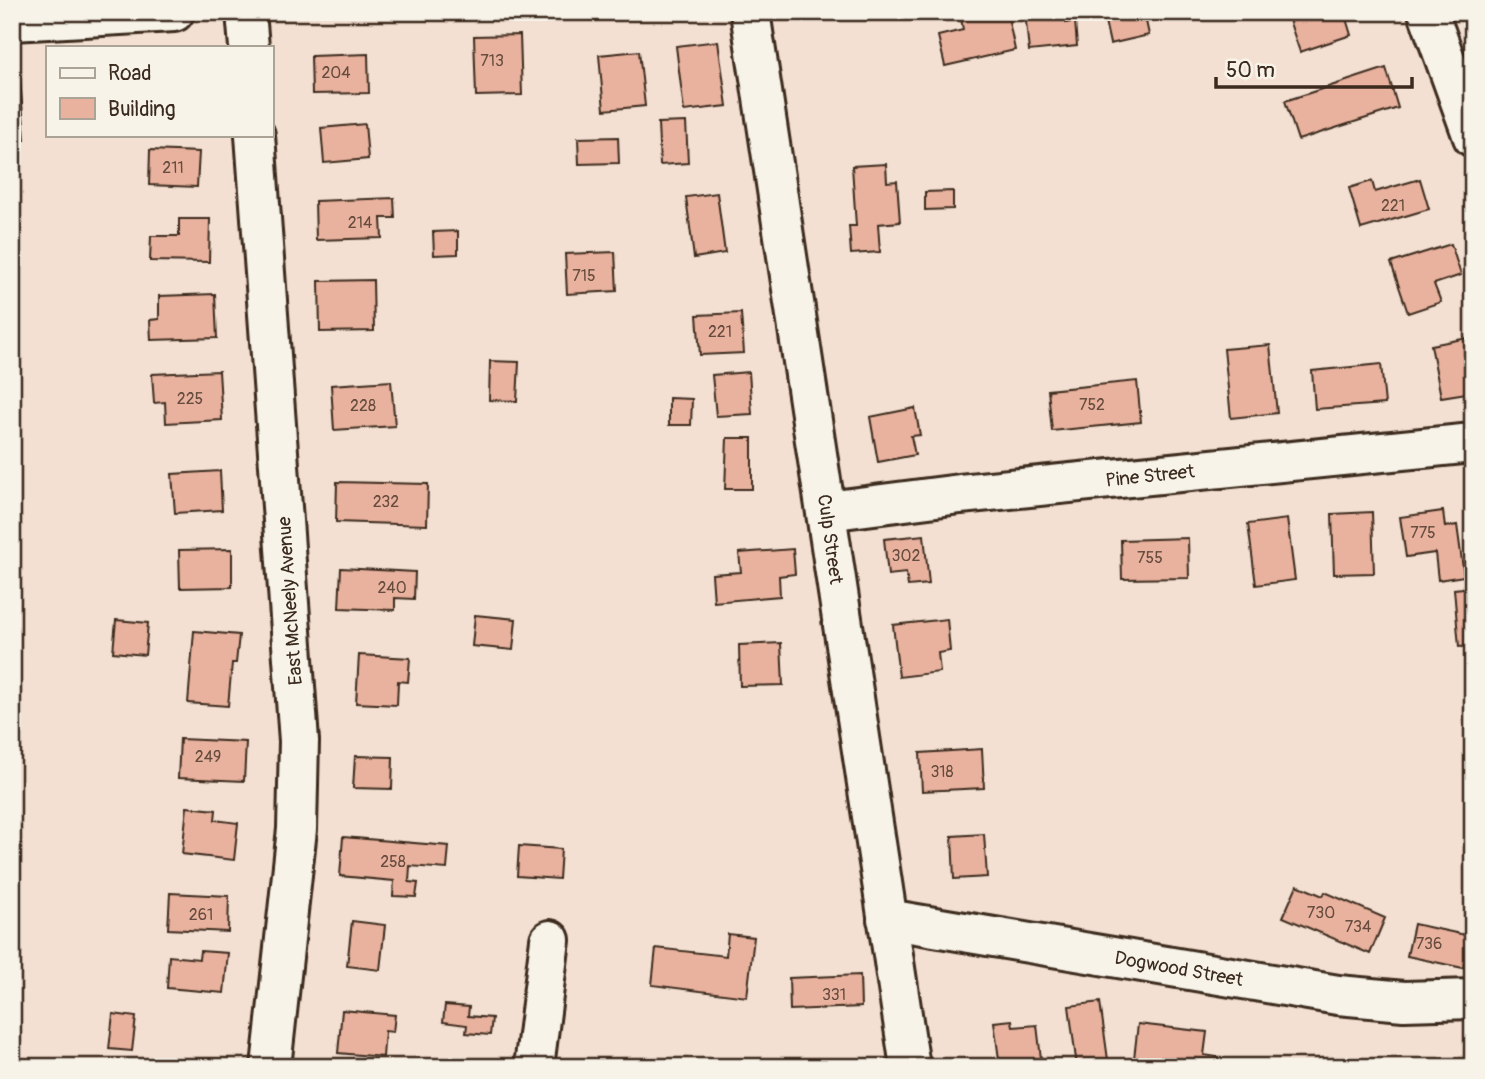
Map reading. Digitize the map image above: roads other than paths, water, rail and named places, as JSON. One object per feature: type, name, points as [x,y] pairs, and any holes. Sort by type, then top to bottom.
[{"type":"street","points":[[12,21],[174,12]]},
{"type":"street","points":[[246,12],[249,46]]},
{"type":"street","name":"Culp Street","points":[[750,12],[910,1067]]},
{"type":"street","points":[[1428,12],[1473,137]]},
{"type":"street","name":"East McNeely Avenue","points":[[255,136],[299,741],[296,830],[271,1067]]},
{"type":"street","name":"Pine Street","points":[[827,511],[960,494],[1473,443]]},
{"type":"street","name":"Dogwood Street","points":[[887,919],[1338,995],[1404,1001],[1473,999]]},
{"type":"street","points":[[534,1067],[550,940]]}]
